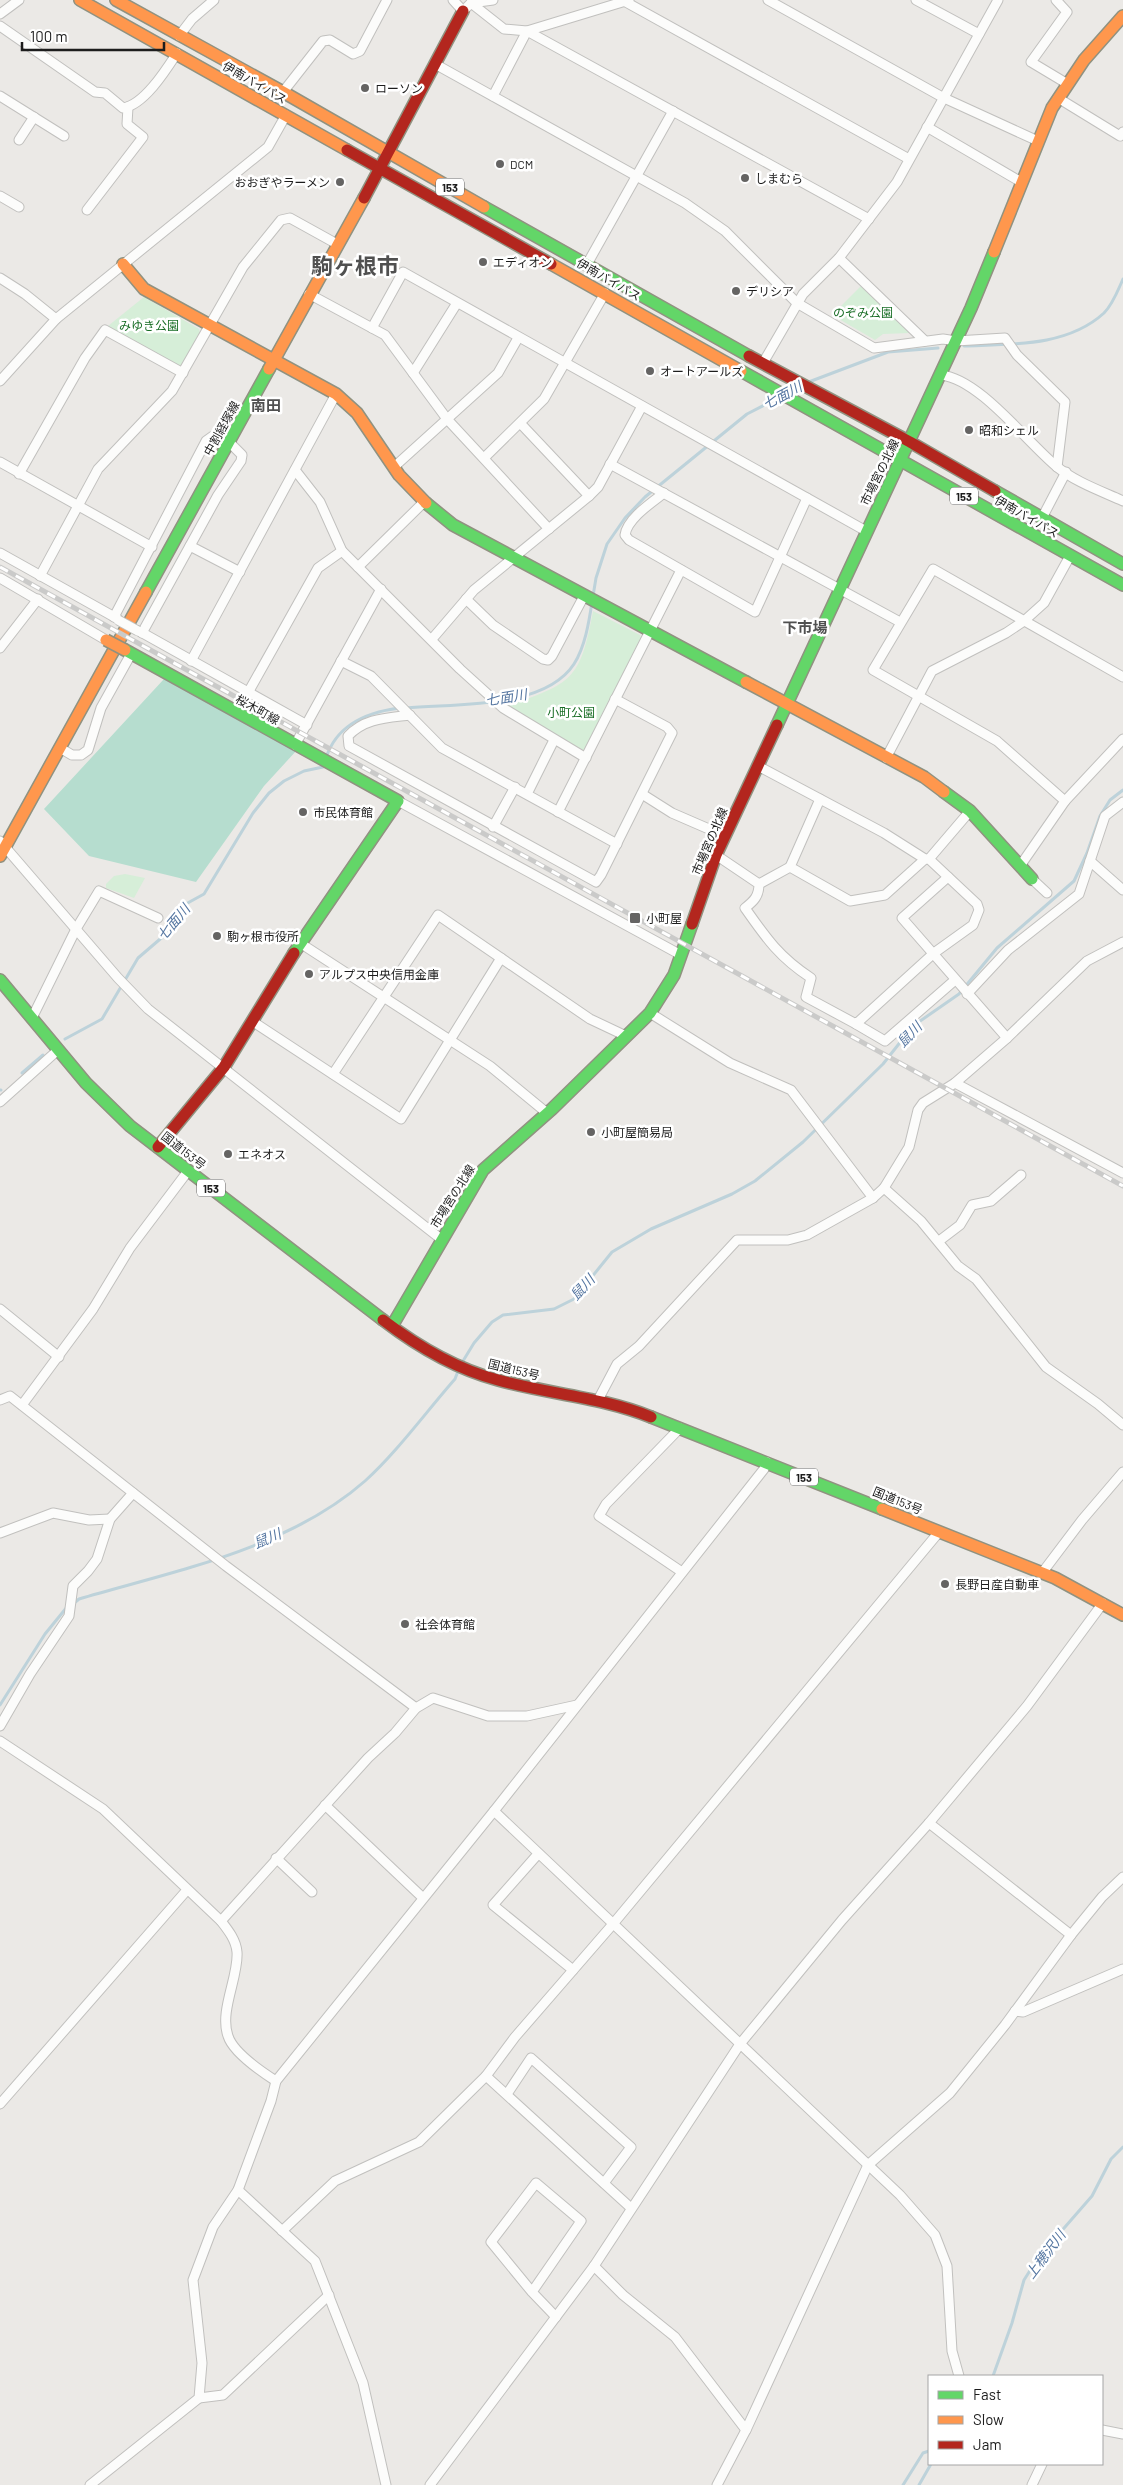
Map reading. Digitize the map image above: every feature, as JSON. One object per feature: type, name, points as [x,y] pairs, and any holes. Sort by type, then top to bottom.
[{"type":"main road","name":"伊南バイパス","points":[[80,0],[605,292],[764,384],[1123,585]]},
{"type":"main road","name":"伊南バイパス","points":[[116,0],[283,92],[586,266],[785,374],[820,396],[910,442],[1123,564]]},
{"type":"main road","name":"中割経塚線","points":[[2,848],[60,748],[389,152],[463,11]]},
{"type":"main road","name":"市場宮の北線","points":[[392,1326],[441,1239],[483,1170],[547,1113],[650,1013],[674,975],[716,856],[839,588],[910,442],[971,308],[1038,141],[1058,98],[1066,83],[1121,24]]},
{"type":"main road","points":[[123,264],[144,289],[336,394],[357,413],[394,467],[424,502],[453,525],[786,705],[924,777],[970,810],[1032,879]]},
{"type":"main road","name":"桜木町線","points":[[106,640],[398,801]]},
{"type":"main road","points":[[158,1147],[224,1067],[300,943],[398,801]]},
{"type":"main road","name":"国道153号","points":[[0,980],[86,1083],[113,1110],[158,1147],[411,1341],[473,1372],[543,1391],[598,1400],[636,1411],[1042,1573],[1123,1615]]},
{"type":"street","points":[[0,14],[19,0]]},
{"type":"street","points":[[179,36],[192,19],[214,0]]},
{"type":"street","points":[[283,92],[323,41],[330,40],[353,54],[360,51],[386,0]]},
{"type":"street","points":[[453,0],[463,11],[471,3],[493,0]]},
{"type":"street","points":[[768,0],[944,98],[1038,141]]},
{"type":"street","points":[[763,363],[811,284],[839,258],[890,194],[998,0]]},
{"type":"street","points":[[1056,0],[1067,12],[1031,62],[1066,83]]},
{"type":"street","points":[[471,3],[504,29],[527,31],[627,1],[909,159]]},
{"type":"street","points":[[920,1],[979,34]]},
{"type":"street","points":[[0,26],[95,92],[105,93],[124,108],[132,107],[162,77],[177,53]]},
{"type":"street","points":[[493,96],[527,31]]},
{"type":"street","points":[[527,31],[869,220]]},
{"type":"street","points":[[435,64],[684,203],[725,231],[798,303],[874,348],[925,341],[1006,338],[1013,349],[1064,402],[1057,467]]},
{"type":"street","points":[[0,96],[64,136]]},
{"type":"street","points":[[1058,98],[1120,136],[1123,132]]},
{"type":"street","points":[[87,210],[143,137],[127,124],[128,107]]},
{"type":"street","points":[[586,266],[673,111]]},
{"type":"street","points":[[0,381],[56,319],[268,147],[286,115]]},
{"type":"street","points":[[19,140],[34,117]]},
{"type":"street","points":[[927,127],[1022,182]]},
{"type":"street","points":[[0,209],[3,198],[20,207]]},
{"type":"street","points":[[40,576],[98,469],[172,391],[243,268],[281,220],[290,218],[337,244]]},
{"type":"street","points":[[839,258],[925,341]]},
{"type":"street","points":[[372,328],[403,272],[457,304],[866,531]]},
{"type":"street","points":[[0,278],[25,294],[56,319]]},
{"type":"street","points":[[484,458],[521,424],[544,399],[605,292]]},
{"type":"street","points":[[309,294],[385,335],[447,419],[549,529]]},
{"type":"street","points":[[413,373],[457,304]]},
{"type":"street","points":[[20,474],[85,358],[104,330],[183,373]]},
{"type":"street","points":[[394,467],[498,373],[518,338]]},
{"type":"street","points":[[940,374],[953,376],[964,381],[1010,421],[1057,467],[1123,501]]},
{"type":"street","points":[[191,661],[336,394]]},
{"type":"street","points":[[432,639],[466,599],[598,487],[642,406]]},
{"type":"street","points":[[521,424],[589,496]]},
{"type":"street","points":[[116,618],[206,441],[213,436],[229,442],[242,455],[241,461],[218,495],[140,632]]},
{"type":"street","points":[[0,462],[152,547]]},
{"type":"street","points":[[610,464],[900,622]]},
{"type":"street","points":[[296,470],[320,502],[342,552],[500,706],[586,758]]},
{"type":"street","points":[[1042,518],[1066,472]]},
{"type":"street","points":[[662,493],[638,514],[627,528],[625,535],[629,540],[755,612],[807,498]]},
{"type":"street","points":[[358,567],[424,502]]},
{"type":"street","points":[[190,546],[240,572]]},
{"type":"street","points":[[248,691],[318,568],[342,552]]},
{"type":"street","points":[[0,554],[307,725]]},
{"type":"street","points":[[886,758],[932,671],[1024,622],[1044,603],[1070,556]]},
{"type":"street","points":[[558,812],[681,570]]},
{"type":"street","points":[[1065,801],[997,741],[873,670],[900,622],[933,570],[1123,677]]},
{"type":"street","points":[[0,578],[106,640]]},
{"type":"street","points":[[295,745],[381,589]]},
{"type":"street","points":[[466,599],[493,625],[543,659],[548,660],[585,597]]},
{"type":"street","points":[[0,648],[38,599]]},
{"type":"street","points":[[60,748],[72,755],[81,755],[88,750],[102,708],[128,652]]},
{"type":"street","points":[[342,661],[371,676],[442,748],[617,844]]},
{"type":"street","points":[[409,714],[376,719],[364,724],[348,736],[349,746],[493,827],[596,882],[672,733],[668,727],[615,699]]},
{"type":"street","points":[[1020,866],[1065,801],[1123,739]]},
{"type":"street","points":[[527,794],[554,740]]},
{"type":"street","points":[[758,766],[884,833],[927,859],[977,904],[979,910],[973,925],[934,953],[856,1024]]},
{"type":"street","points":[[493,827],[515,787]]},
{"type":"street","points":[[642,794],[672,813],[725,836]]},
{"type":"street","points":[[759,884],[790,867],[820,798]]},
{"type":"street","points":[[398,801],[681,955]]},
{"type":"street","points":[[967,994],[1008,950],[1080,894],[1105,816],[1123,802]]},
{"type":"street","points":[[790,867],[850,901],[885,895],[927,859],[970,810]]},
{"type":"street","points":[[2,848],[118,978],[148,1008],[441,1239]]},
{"type":"street","points":[[716,856],[759,884]]},
{"type":"street","points":[[1090,861],[1123,890]]},
{"type":"street","points":[[948,877],[902,918],[1007,1038]]},
{"type":"street","points":[[1032,879],[1047,893]]},
{"type":"street","points":[[759,884],[755,901],[745,908],[770,944],[788,963],[811,978],[806,997],[885,1041],[957,981]]},
{"type":"street","points":[[32,1018],[76,929],[99,891],[158,918]]},
{"type":"street","points":[[333,1074],[438,915],[590,1019],[626,1036]]},
{"type":"street","points":[[598,1400],[617,1364],[640,1346],[738,1240],[788,1240],[807,1235],[873,1198],[884,1188],[909,1147],[918,1110],[923,1103],[955,1083],[1007,1038],[1088,961],[1123,942]]},
{"type":"street","points":[[300,943],[490,1066],[547,1113]]},
{"type":"street","points":[[252,1021],[401,1119],[501,958]]},
{"type":"street","points":[[650,1013],[730,1063],[791,1090],[873,1198]]},
{"type":"street","points":[[0,1102],[58,1050]]},
{"type":"street","points":[[955,1083],[1123,1173]]},
{"type":"street","points":[[22,1406],[92,1309],[130,1248],[188,1170]]},
{"type":"street","points":[[939,1242],[960,1225],[972,1205],[991,1202],[1021,1175]]},
{"type":"street","points":[[884,1188],[921,1221],[958,1266],[976,1279],[1046,1367],[1098,1404],[1123,1425]]},
{"type":"street","points":[[0,1309],[59,1357]]},
{"type":"street","points":[[0,1400],[10,1396],[209,1553],[416,1708]]},
{"type":"street","points":[[680,1428],[606,1504],[599,1516],[682,1572]]},
{"type":"street","points":[[199,2398],[202,2363],[193,2280],[213,2227],[238,2190],[271,2101],[276,2081],[422,1897],[494,1811],[764,1469],[767,1462]]},
{"type":"street","points":[[1042,1573],[1082,1520],[1123,1472]]},
{"type":"street","points":[[0,1726],[69,1613],[73,1586],[97,1559],[110,1519],[132,1493]]},
{"type":"street","points":[[0,1533],[53,1513],[89,1520],[110,1519]]},
{"type":"street","points":[[282,2231],[335,2181],[420,2142],[486,2076],[515,2037],[613,1924],[939,1532]]},
{"type":"street","points":[[430,2485],[594,2266],[740,2044],[842,1920],[930,1823],[1027,1706],[1103,1603]]},
{"type":"street","points":[[221,1921],[276,1858],[368,1758],[395,1733],[416,1708],[433,1698],[488,1716],[527,1716],[577,1705]]},
{"type":"street","points":[[0,1741],[102,1809],[221,1921],[232,1934],[237,1952],[226,2012],[228,2038],[250,2064],[276,2081]]},
{"type":"street","points":[[325,1805],[422,1897]]},
{"type":"street","points":[[494,1811],[900,2194],[935,2235],[947,2266],[952,2351],[959,2375]]},
{"type":"street","points":[[930,1823],[1071,1935]]},
{"type":"street","points":[[538,1854],[493,1906],[572,1970]]},
{"type":"street","points":[[276,1858],[312,1892]]},
{"type":"street","points":[[717,2485],[746,2430],[868,2165],[950,2093],[1015,2011],[1071,1935],[1102,1897],[1123,1877]]},
{"type":"street","points":[[0,2104],[188,1890]]},
{"type":"street","points":[[1015,2011],[1023,2012],[1123,1969]]},
{"type":"street","points":[[507,2094],[532,2058],[631,2147],[604,2183]]},
{"type":"street","points":[[486,2076],[631,2208]]},
{"type":"street","points":[[532,2292],[582,2221],[536,2183],[491,2242],[532,2292],[556,2317]]},
{"type":"street","points":[[238,2190],[315,2261],[330,2295],[363,2383],[386,2485]]},
{"type":"street","points":[[594,2266],[622,2295],[675,2337],[746,2430]]},
{"type":"street","points":[[90,2485],[199,2398],[223,2395],[330,2295]]},
{"type":"street","points":[[1103,2430],[1123,2434]]},
{"type":"street","points":[[1032,2485],[1042,2465]]},
{"type":"green space","name":"のぞみ公園","points":[[862,285],[910,333],[883,334],[875,340],[832,315]]},
{"type":"green space","name":"みゆき公園","points":[[144,297],[199,329],[200,333],[184,364],[179,366],[108,326]]},
{"type":"green space","name":"小町公園","points":[[593,611],[640,635],[641,638],[586,749],[580,751],[507,706],[546,691],[570,676],[583,652]]},
{"type":"green space","points":[[164,679],[297,750],[264,786],[196,882],[89,856],[44,809]]},
{"type":"green space","points":[[125,874],[145,878],[134,898],[106,888],[106,884],[114,876]]},
{"type":"waterway","name":"七面川","points":[[964,346],[1038,342],[1073,332],[1089,324],[1104,313],[1113,301],[1123,279]]},
{"type":"waterway","name":"七面川","points":[[806,383],[888,352],[938,348]]},
{"type":"waterway","name":"七面川","points":[[593,596],[596,578],[607,544],[625,518],[645,497],[747,414],[778,398]]},
{"type":"waterway","name":"七面川","points":[[406,708],[497,701],[521,697],[542,690],[560,679],[578,657],[584,642],[592,602]]},
{"type":"waterway","name":"七面川","points":[[326,758],[331,746],[346,728],[365,717],[400,708]]},
{"type":"waterway","name":"七面川","points":[[65,1039],[102,1019],[138,958],[166,934],[184,905],[204,894],[253,813],[269,793],[284,781],[304,771],[323,767],[324,764]]},
{"type":"waterway","name":"鼠川","points":[[463,1361],[474,1343],[492,1322],[503,1315],[554,1309],[574,1299],[612,1252],[651,1229],[732,1194],[755,1181],[803,1142],[883,1064],[913,1026],[959,994],[997,948],[1074,881],[1087,853],[1100,816],[1110,800],[1123,790]]},
{"type":"waterway","name":"七面川","points":[[22,1073],[43,1055]]},
{"type":"waterway","name":"鼠川","points":[[73,1604],[79,1599],[229,1555],[266,1541],[301,1524],[334,1504],[377,1470],[455,1379],[458,1371]]},
{"type":"waterway","name":"鼠川","points":[[0,1705],[45,1634],[67,1607]]},
{"type":"waterway","name":"上穂沢川","points":[[993,2375],[1012,2323],[1024,2280],[1038,2258],[1092,2196],[1111,2159],[1123,2147]]},
{"type":"waterway","points":[[903,2485],[923,2453],[928,2451]]},
{"type":"waterway","name":"上穂沢川","points":[[919,2485],[930,2465]]},
{"type":"railway","points":[[0,567],[1123,1186]]},
{"type":"traffic: fast","points":[[484,207],[749,356]]},
{"type":"traffic: fast","points":[[777,725],[971,308],[994,252]]},
{"type":"traffic: fast","points":[[146,592],[269,369]]},
{"type":"traffic: fast","points":[[741,371],[1123,585]]},
{"type":"traffic: fast","points":[[995,491],[1123,564]]},
{"type":"traffic: fast","points":[[426,503],[453,525],[746,682]]},
{"type":"traffic: fast","points":[[125,650],[398,801],[294,953]]},
{"type":"traffic: fast","points":[[944,792],[970,811],[1032,879]]},
{"type":"traffic: fast","points":[[392,1326],[483,1170],[552,1109],[650,1013],[674,975],[692,924]]},
{"type":"traffic: fast","points":[[0,980],[86,1083],[130,1126],[383,1320]]},
{"type":"traffic: fast","points":[[651,1417],[882,1509]]},
{"type":"traffic: slow","points":[[80,0],[347,150]]},
{"type":"traffic: slow","points":[[116,0],[283,92],[484,207]]},
{"type":"traffic: slow","points":[[994,252],[1052,108],[1084,60],[1123,16]]},
{"type":"traffic: slow","points":[[269,369],[364,198]]},
{"type":"traffic: slow","points":[[123,264],[144,289],[336,394],[357,413],[399,475],[426,503]]},
{"type":"traffic: slow","points":[[551,264],[741,371]]},
{"type":"traffic: slow","points":[[0,856],[146,592]]},
{"type":"traffic: slow","points":[[106,640],[125,650]]},
{"type":"traffic: slow","points":[[746,682],[924,777],[944,792]]},
{"type":"traffic: slow","points":[[882,1509],[1055,1578],[1123,1615]]},
{"type":"traffic: jam","points":[[364,198],[463,11]]},
{"type":"traffic: jam","points":[[347,150],[551,264]]},
{"type":"traffic: jam","points":[[749,356],[910,442],[995,491]]},
{"type":"traffic: jam","points":[[692,924],[716,855],[777,725]]},
{"type":"traffic: jam","points":[[158,1147],[224,1067],[294,953]]},
{"type":"traffic: jam","points":[[383,1320],[409,1339],[467,1370],[517,1385],[594,1400],[651,1417]]},
{"type":"place","name":"ローソン","points":[[365,88]]},
{"type":"place","name":"DCM","points":[[500,164]]},
{"type":"place","name":"しまむら","points":[[745,178]]},
{"type":"place","name":"おおぎやラーメン","points":[[340,182]]},
{"type":"place","name":"エディオン","points":[[483,262]]},
{"type":"place","name":"デリシア","points":[[736,291]]},
{"type":"place","name":"オートアールズ","points":[[650,371]]},
{"type":"place","name":"昭和シェル","points":[[969,430]]},
{"type":"place","name":"市民体育館","points":[[303,812]]},
{"type":"place","name":"小町屋","points":[[635,918]]},
{"type":"place","name":"駒ヶ根市役所","points":[[217,936]]},
{"type":"place","name":"アルプス中央信用金庫","points":[[309,974]]},
{"type":"place","name":"小町屋簡易局","points":[[591,1132]]},
{"type":"place","name":"エネオス","points":[[228,1154]]},
{"type":"place","name":"長野日産自動車","points":[[945,1584]]},
{"type":"place","name":"社会体育館","points":[[405,1624]]},
{"type":"district","name":"駒ヶ根市","points":[[355,265]]},
{"type":"district","name":"南田","points":[[266,405]]},
{"type":"district","name":"下市場","points":[[805,627]]}]
